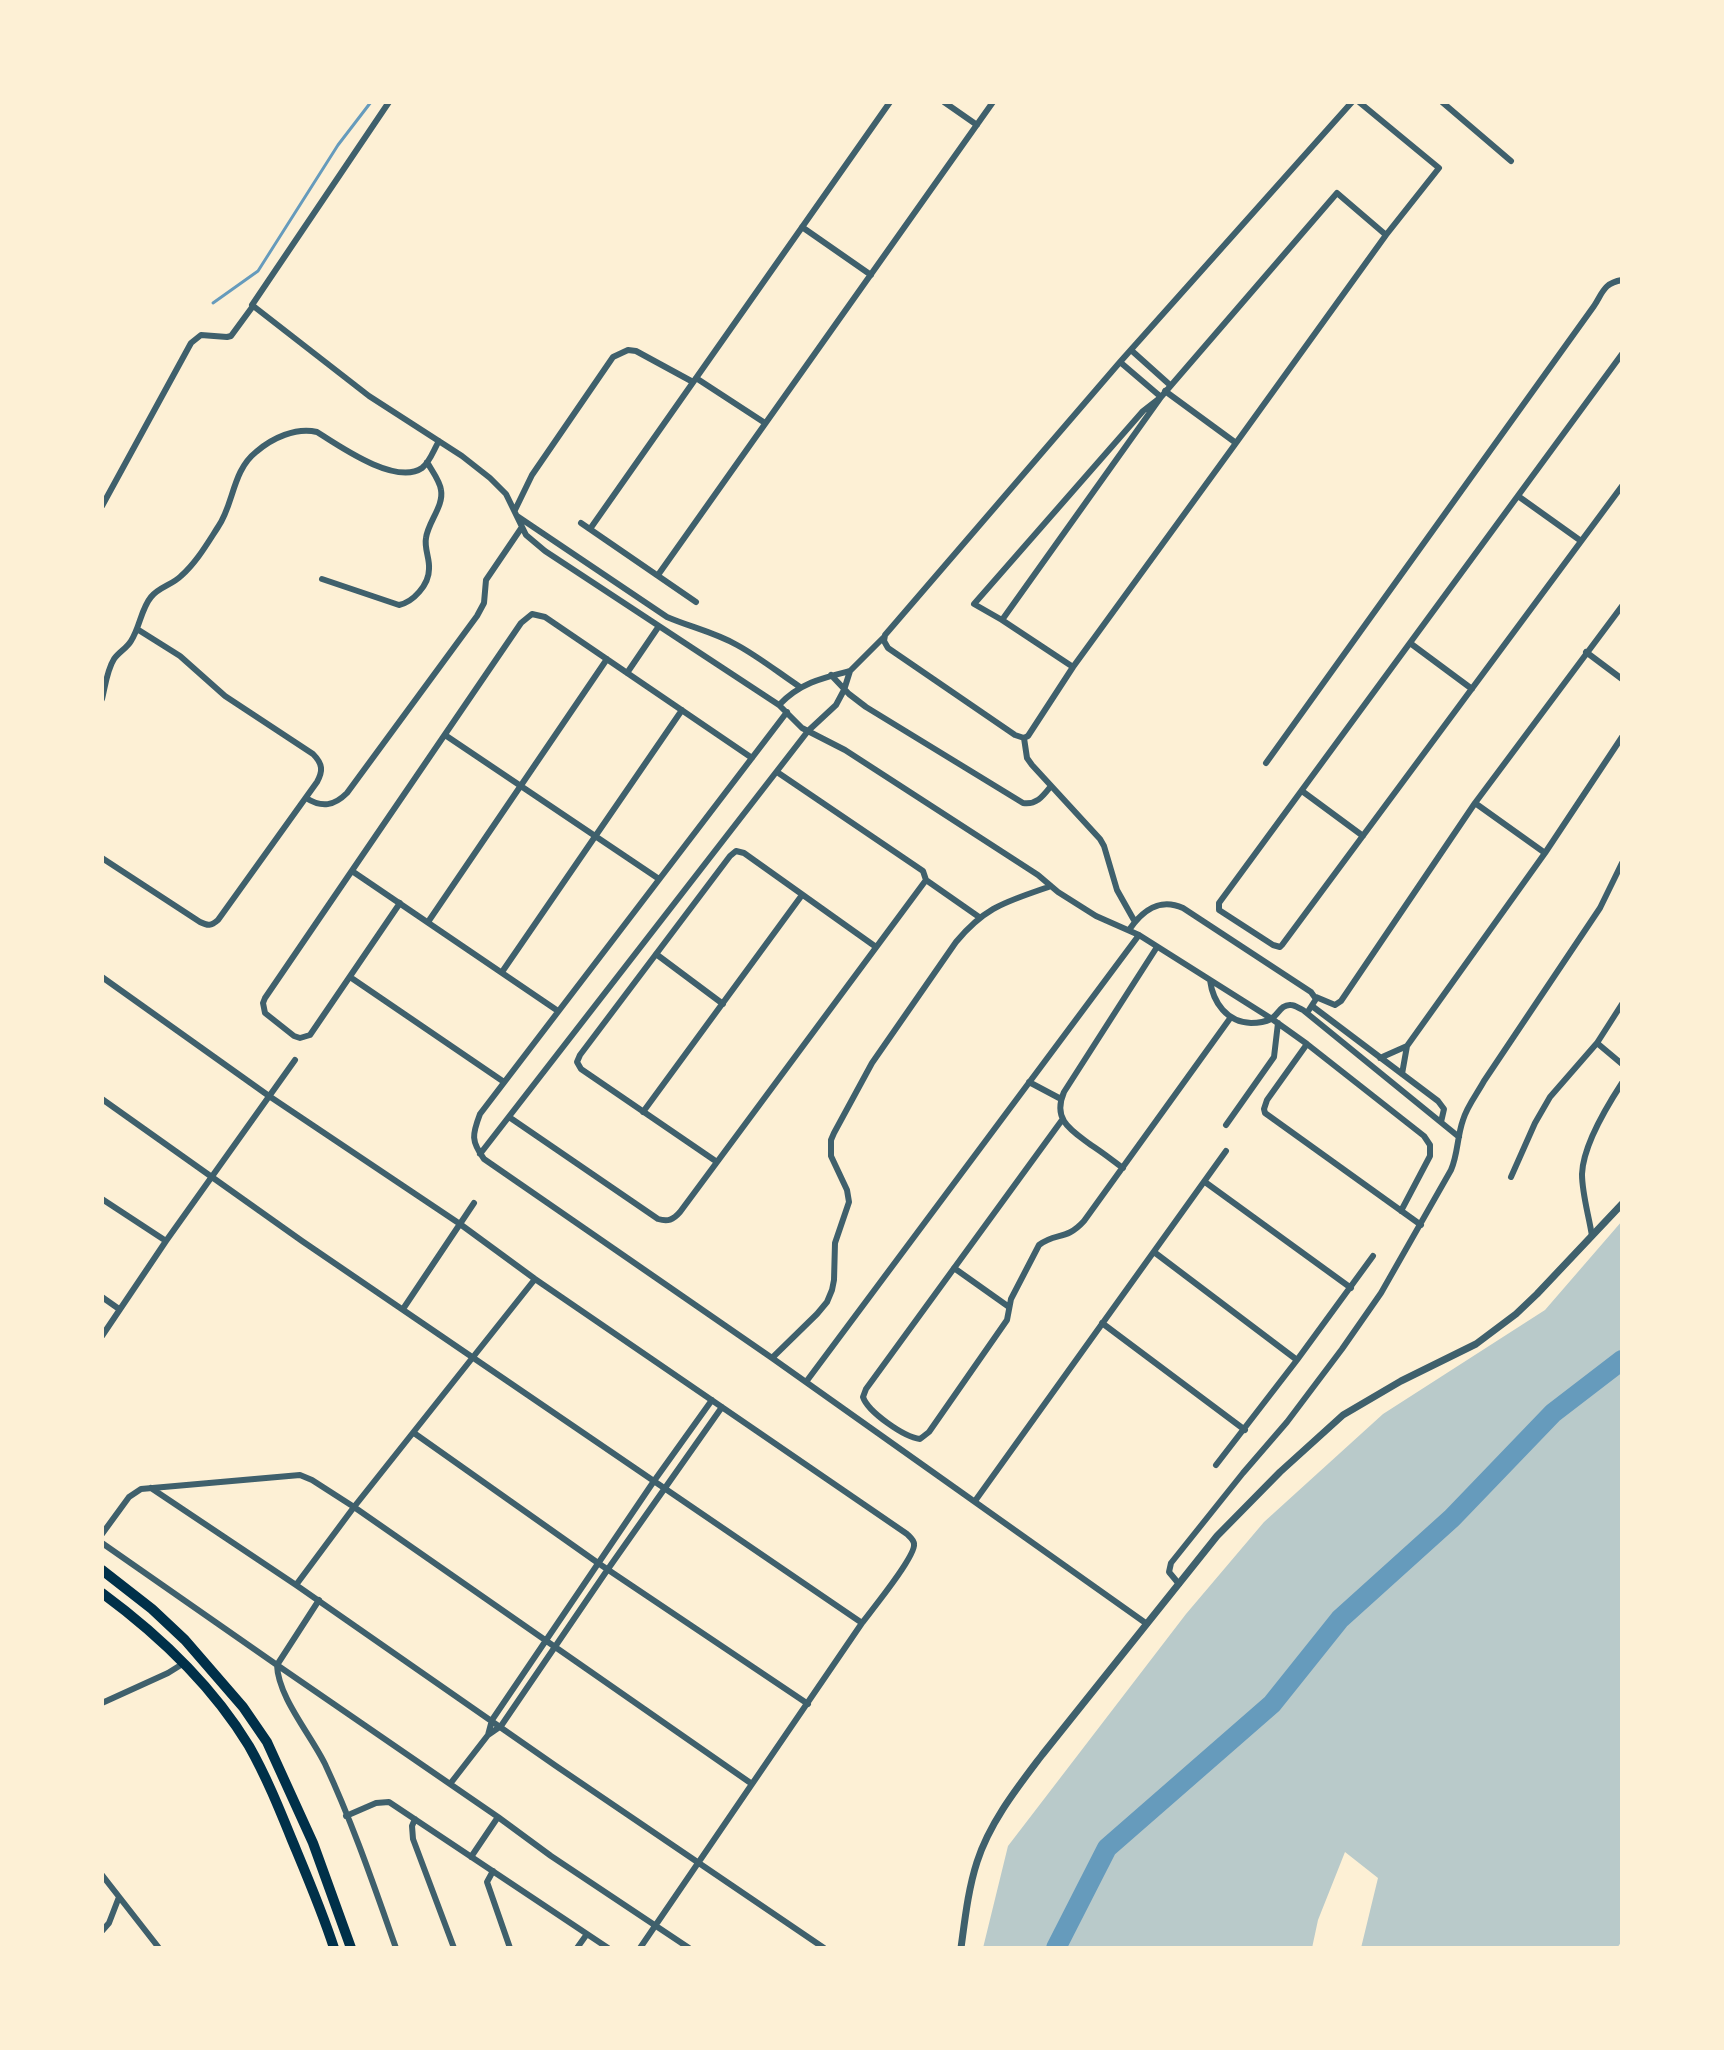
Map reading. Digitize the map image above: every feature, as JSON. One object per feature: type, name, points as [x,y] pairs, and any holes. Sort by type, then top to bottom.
[{"type":"highway","points":[[102,1570],[185,1640],[243,1707],[267,1742],[313,1843],[351,1948]]},
{"type":"highway","points":[[102,1593],[141,1623],[184,1663],[248,1746],[282,1813],[334,1948]]},
{"type":"street","points":[[102,506],[191,343],[201,335],[231,336],[389,102]]},
{"type":"street","points":[[590,529],[890,102]]},
{"type":"street","points":[[944,102],[977,125]]},
{"type":"street","points":[[658,575],[993,102]]},
{"type":"street","points":[[480,1154],[808,731],[829,713],[844,690],[850,671],[885,635],[1120,362],[1352,102]]},
{"type":"street","points":[[1135,922],[1117,890],[1100,839],[1027,758],[1024,738],[1386,235],[1439,168],[1359,102]]},
{"type":"street","points":[[1442,102],[1511,161]]},
{"type":"street","points":[[1002,620],[1165,391],[1337,193],[1386,235]]},
{"type":"street","points":[[802,227],[871,275]]},
{"type":"street","points":[[1266,763],[1604,288],[1611,282],[1622,280]]},
{"type":"street","points":[[253,306],[369,396],[462,456],[490,478],[506,494],[526,535],[545,551],[779,705],[802,728],[833,742],[1096,916],[1139,935],[1307,1044],[1427,1140],[1430,1156],[1401,1211]]},
{"type":"street","points":[[516,513],[532,475],[613,357],[628,350],[636,351],[694,380],[765,423]]},
{"type":"street","points":[[1131,350],[1165,391]]},
{"type":"street","points":[[1622,354],[1218,905],[1221,912],[1273,945],[1282,945],[1622,486]]},
{"type":"street","points":[[1120,362],[1236,443]]},
{"type":"street","points":[[1073,667],[974,604],[1143,411],[1165,391]]},
{"type":"street","points":[[102,699],[113,660],[131,641],[150,598],[182,575],[218,527],[228,510],[235,482],[256,452],[275,440],[308,430],[317,432],[368,462],[405,472],[415,471],[427,462],[439,441]]},
{"type":"street","points":[[322,579],[399,605],[410,601],[421,590],[430,568],[425,541],[442,493],[427,462]]},
{"type":"street","points":[[1518,496],[1581,541]]},
{"type":"street","points":[[516,513],[667,617],[738,645],[800,687]]},
{"type":"street","points":[[581,523],[696,602]]},
{"type":"street","points":[[306,798],[314,803],[330,805],[347,793],[477,616],[484,603],[486,580],[522,527]]},
{"type":"street","points":[[1129,930],[1159,903],[1175,904],[1316,997],[1335,1005],[1341,1001],[1475,803],[1622,606]]},
{"type":"street","points":[[400,903],[306,1038],[294,1036],[265,1013],[265,998],[521,623],[532,614],[545,617],[752,758]]},
{"type":"street","points":[[627,673],[659,626]]},
{"type":"street","points":[[102,858],[200,922],[212,925],[321,776],[318,759],[225,696],[180,656],[137,629]]},
{"type":"street","points":[[885,635],[888,648],[1015,735],[1024,738]]},
{"type":"street","points":[[1410,643],[1472,689]]},
{"type":"street","points":[[1586,652],[1622,679]]},
{"type":"street","points":[[428,922],[607,659]]},
{"type":"street","points":[[779,705],[790,693],[808,682],[850,671]]},
{"type":"street","points":[[831,675],[866,707],[1023,803],[1031,804],[1040,799],[1051,786]]},
{"type":"street","points":[[502,972],[682,710]]},
{"type":"street","points":[[787,712],[480,1114],[475,1128],[475,1148],[484,1159],[772,1358],[1147,1624]]},
{"type":"street","points":[[445,735],[659,879]]},
{"type":"street","points":[[1402,1074],[1407,1046],[1545,853],[1622,737]]},
{"type":"street","points":[[777,772],[923,871],[926,880],[979,917]]},
{"type":"street","points":[[1302,791],[1363,836]]},
{"type":"street","points":[[1475,803],[1545,853]]},
{"type":"street","points":[[717,1162],[581,1069],[577,1062],[656,954],[736,851],[744,853],[876,947]]},
{"type":"street","points":[[1179,1584],[1169,1572],[1171,1563],[1325,1373],[1381,1293],[1451,1170],[1464,1117],[1484,1081],[1600,908],[1622,863]]},
{"type":"street","points":[[352,871],[558,1011]]},
{"type":"street","points":[[509,1117],[664,1221],[676,1217],[926,880]]},
{"type":"street","points":[[772,1358],[817,1314],[832,1290],[835,1243],[849,1202],[847,1190],[831,1156],[831,1140],[872,1063],[956,942],[979,917],[996,905],[1051,886]]},
{"type":"street","points":[[643,1112],[802,895]]},
{"type":"street","points":[[1239,945],[1249,930]]},
{"type":"street","points":[[806,1382],[1139,935]]},
{"type":"street","points":[[1123,1168],[1071,1131],[1062,1120],[1061,1099],[1157,947]]},
{"type":"street","points":[[656,954],[723,1004]]},
{"type":"street","points":[[102,977],[269,1096],[460,1224],[913,1540],[915,1546],[912,1553],[640,1948]]},
{"type":"street","points":[[350,977],[504,1082]]},
{"type":"street","points":[[1210,980],[1217,1003],[1231,1017],[1248,1023],[1275,1021]]},
{"type":"street","points":[[1307,1013],[1316,997]]},
{"type":"street","points":[[1511,1177],[1550,1097],[1597,1043],[1622,1004]]},
{"type":"street","points":[[1226,1125],[1274,1057],[1275,1021],[1283,1007],[1292,1005],[1307,1013],[1459,1137]]},
{"type":"street","points":[[1312,1006],[1442,1105],[1441,1122]]},
{"type":"street","points":[[1062,1120],[866,1389],[863,1397],[865,1404],[915,1439],[924,1437],[1007,1320],[1011,1299],[1039,1245],[1077,1229],[1231,1017]]},
{"type":"street","points":[[1597,1043],[1622,1064]]},
{"type":"street","points":[[1307,1044],[1267,1100],[1265,1113],[1421,1225]]},
{"type":"street","points":[[1380,1058],[1407,1046]]},
{"type":"street","points":[[102,1336],[295,1060]]},
{"type":"street","points":[[1029,1082],[1061,1099]]},
{"type":"street","points":[[1592,1236],[1582,1173],[1588,1148],[1601,1118],[1622,1083]]},
{"type":"street","points":[[102,1099],[302,1241],[862,1623]]},
{"type":"street","points":[[975,1501],[1226,1151]]},
{"type":"street","points":[[1205,1182],[1351,1288]]},
{"type":"street","points":[[102,1199],[166,1241]]},
{"type":"street","points":[[403,1309],[474,1203]]},
{"type":"street","points":[[961,1948],[977,1861],[990,1829],[1015,1790],[1217,1536],[1280,1472],[1343,1415],[1401,1381],[1476,1344],[1527,1304],[1622,1204]]},
{"type":"street","points":[[1154,1252],[1297,1360]]},
{"type":"street","points":[[1216,1465],[1373,1256]]},
{"type":"street","points":[[954,1268],[1009,1307]]},
{"type":"street","points":[[296,1585],[535,1279]]},
{"type":"street","points":[[102,1297],[119,1309]]},
{"type":"street","points":[[1102,1323],[1245,1430]]},
{"type":"street","points":[[488,1735],[492,1720],[712,1400]]},
{"type":"street","points":[[450,1784],[488,1735],[501,1726],[722,1407]]},
{"type":"street","points":[[878,1434],[887,1421]]},
{"type":"street","points":[[414,1433],[598,1563],[808,1704]]},
{"type":"street","points":[[102,1534],[133,1493],[141,1489],[300,1475],[354,1507],[752,1784]]},
{"type":"street","points":[[151,1488],[824,1948]]},
{"type":"street","points":[[102,1543],[551,1856],[689,1948]]},
{"type":"street","points":[[319,1600],[277,1665],[280,1684],[324,1764],[396,1948]]},
{"type":"street","points":[[102,1703],[184,1663]]},
{"type":"street","points":[[346,1816],[376,1803],[389,1802],[608,1948]]},
{"type":"street","points":[[471,1857],[498,1817]]},
{"type":"street","points":[[415,1819],[413,1839],[454,1948]]},
{"type":"street","points":[[493,1871],[487,1882],[510,1948]]},
{"type":"street","points":[[102,1875],[159,1948]]},
{"type":"street","points":[[102,1931],[109,1923],[119,1897]]},
{"type":"street","points":[[577,1948],[587,1934]]},
{"type":"shaded area","points":[[1622,1221],[1622,1941],[1617,1948],[1361,1948],[1378,1878],[1345,1852],[1318,1920],[1312,1948],[983,1948],[1008,1846],[1186,1614],[1264,1522],[1383,1414],[1545,1310]]},
{"type":"waterway","points":[[213,303],[258,271],[338,145],[371,102]]},
{"type":"waterway","points":[[1056,1948],[1107,1848],[1272,1704],[1340,1619],[1452,1518],[1553,1413],[1622,1360]]}]
